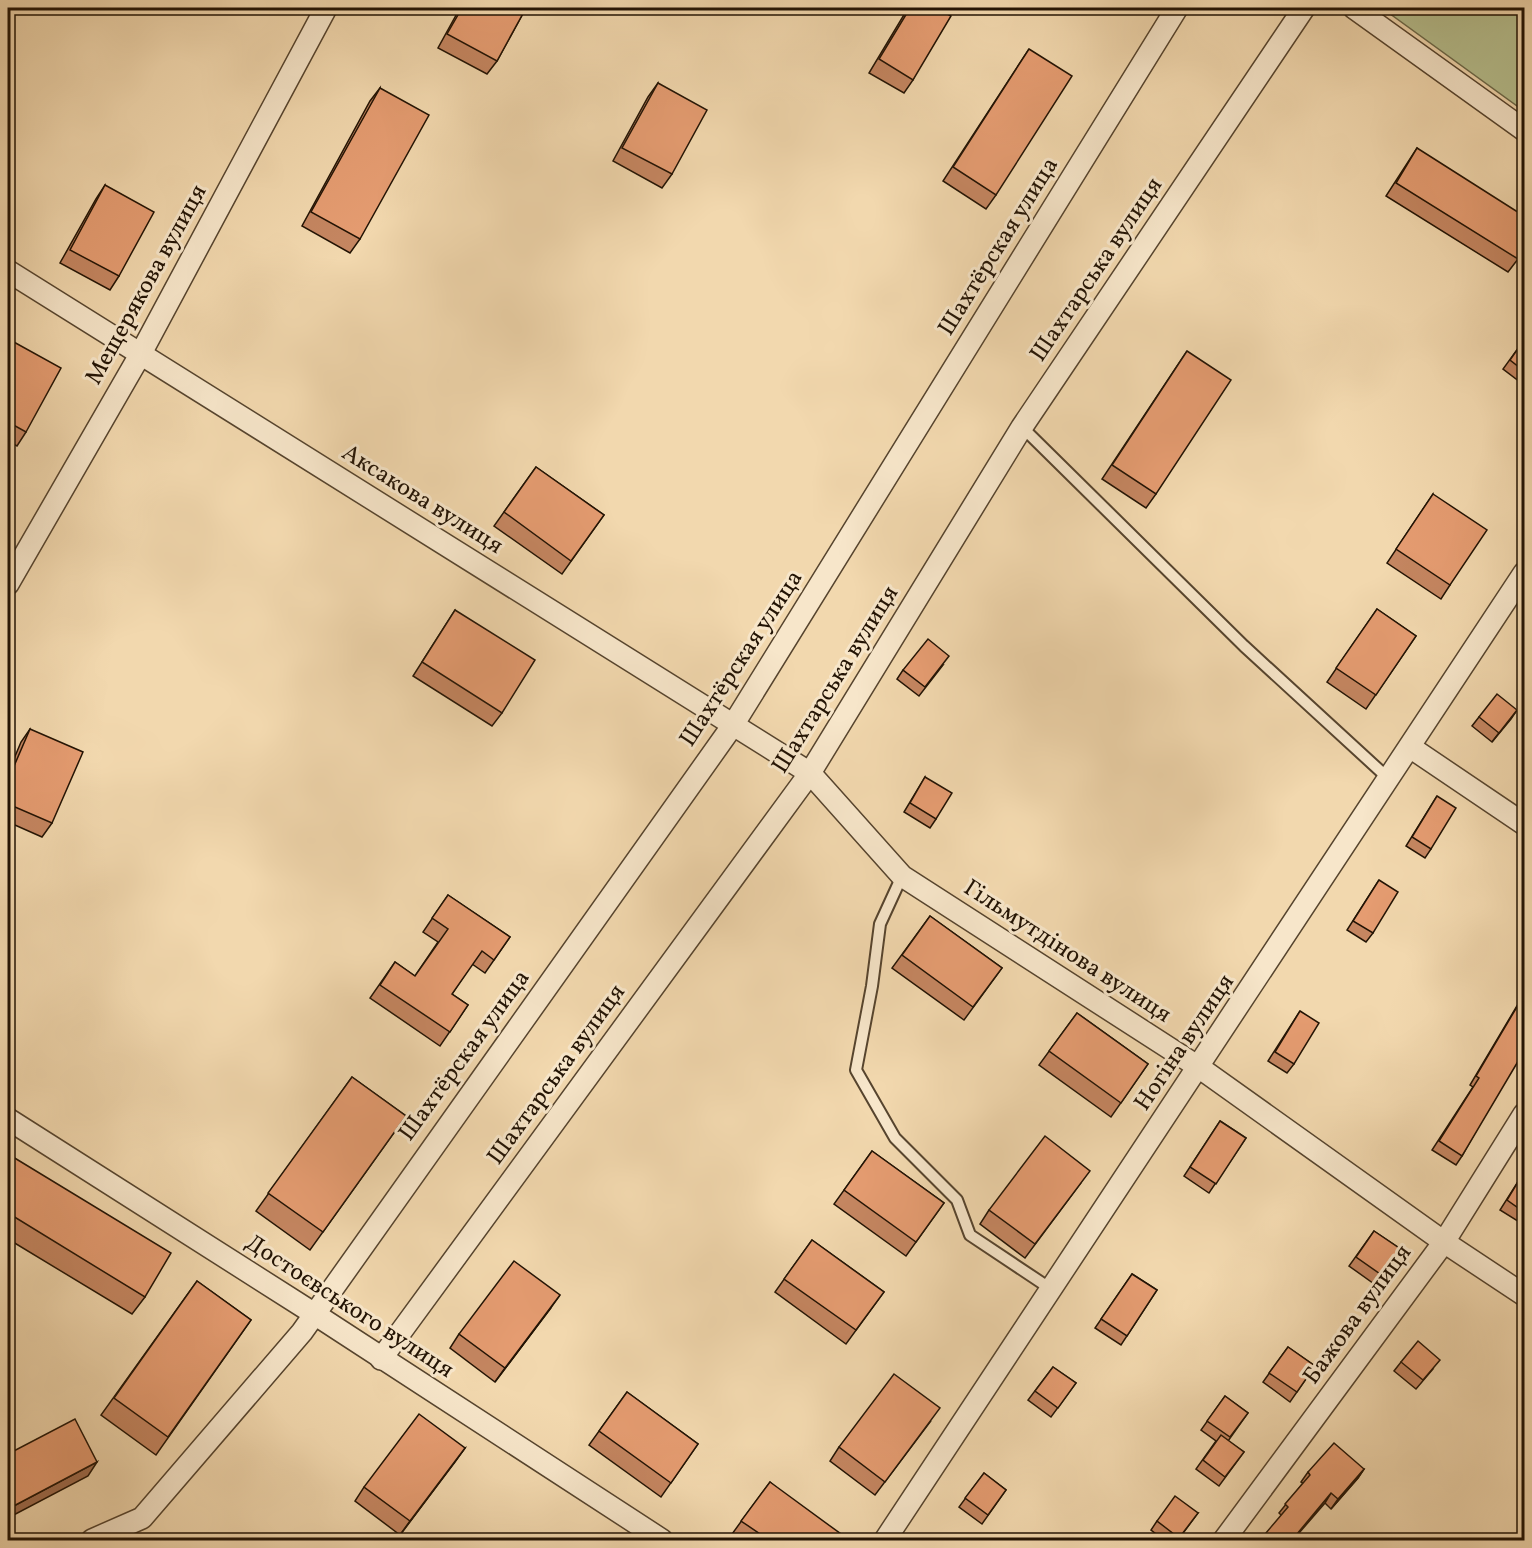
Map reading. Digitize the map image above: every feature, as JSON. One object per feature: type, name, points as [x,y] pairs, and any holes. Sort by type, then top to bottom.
[{"type":"street","name":"Мещерякова вулиця","points":[[8,585],[140,354],[326,8]]},
{"type":"street","name":"Шахтёрская улица","points":[[92,1540],[142,1518],[302,1332],[313,1313],[733,725],[1177,8]]},
{"type":"street","name":"Шахтарська вулиця","points":[[381,1359],[810,773],[1022,427],[1304,8]]},
{"type":"street","points":[[1354,8],[1524,130]]},
{"type":"street","name":"Аксакова вулиця","points":[[8,271],[810,773]]},
{"type":"street","name":"Ногіна вулиця","points":[[885,1540],[1200,1068],[1524,573]]},
{"type":"street","points":[[1410,747],[1524,824]]},
{"type":"street","name":"Гільмутдінова вулиця","points":[[810,773],[902,876],[1200,1068],[1444,1242],[1524,1295]]},
{"type":"street","name":"Бажова вулиця","points":[[1224,1540],[1444,1242],[1524,1114]]},
{"type":"street","name":"Достоєвського вулиця","points":[[8,1119],[313,1313],[662,1540]]},
{"type":"lane","points":[[1022,427],[1244,646],[1389,779]]},
{"type":"lane","points":[[902,876],[880,924],[872,986],[856,1070],[895,1138],[957,1200],[970,1235],[1051,1289]]},
{"type":"green space","points":[[1382,8],[1524,8],[1524,111]]},
{"type":"building","points":[[462,8],[526,8],[497,61],[447,34]]},
{"type":"building","points":[[910,8],[937,8],[951,16],[913,80],[879,59]]},
{"type":"building","points":[[1029,49],[1072,76],[996,195],[953,167]]},
{"type":"building","points":[[658,83],[707,110],[672,174],[622,148]]},
{"type":"building","points":[[380,88],[429,115],[360,239],[311,212]]},
{"type":"building","points":[[1417,148],[1524,216],[1524,249],[1518,259],[1396,183]]},
{"type":"building","points":[[105,185],[154,212],[119,276],[70,250]]},
{"type":"building","points":[[1524,340],[1524,371],[1510,360]]},
{"type":"building","points":[[12,341],[61,368],[26,432],[8,422],[8,349]]},
{"type":"building","points":[[1187,351],[1231,380],[1156,494],[1112,465]]},
{"type":"building","points":[[536,467],[604,515],[571,561],[504,512]]},
{"type":"building","points":[[1433,494],[1487,530],[1450,585],[1396,549]]},
{"type":"building","points":[[1377,609],[1416,636],[1376,695],[1336,668]]},
{"type":"building","points":[[455,610],[535,660],[502,713],[422,662]]},
{"type":"building","points":[[928,639],[949,656],[925,687],[903,670]]},
{"type":"building","points":[[1497,694],[1517,710],[1499,733],[1479,717]]},
{"type":"building","points":[[30,729],[83,752],[52,823],[8,804],[8,780]]},
{"type":"building","points":[[925,777],[952,793],[936,819],[910,803]]},
{"type":"building","points":[[1437,796],[1456,808],[1431,849],[1412,837]]},
{"type":"building","points":[[1379,880],[1398,892],[1373,933],[1353,921]]},
{"type":"building","points":[[448,895],[510,937],[494,960],[482,951],[452,994],[468,1005],[450,1032],[380,985],[395,962],[415,976],[448,929],[432,918]]},
{"type":"building","points":[[930,916],[1002,968],[973,1007],[902,955]]},
{"type":"building","points":[[1524,995],[1524,1046],[1518,1056],[1520,1058],[1462,1156],[1439,1141],[1479,1078],[1476,1076]]},
{"type":"building","points":[[1300,1011],[1319,1023],[1294,1064],[1275,1052]]},
{"type":"building","points":[[1077,1013],[1148,1064],[1121,1103],[1049,1051]]},
{"type":"building","points":[[352,1077],[406,1116],[323,1232],[268,1193]]},
{"type":"building","points":[[1220,1121],[1246,1138],[1216,1184],[1190,1167]]},
{"type":"building","points":[[1045,1136],[1090,1171],[1035,1244],[989,1210]]},
{"type":"building","points":[[872,1151],[944,1203],[916,1242],[844,1190]]},
{"type":"building","points":[[13,1157],[171,1253],[145,1297],[8,1213],[8,1166]]},
{"type":"building","points":[[1524,1172],[1524,1212],[1507,1200]]},
{"type":"building","points":[[1374,1231],[1402,1250],[1383,1276],[1356,1257]]},
{"type":"building","points":[[812,1240],[884,1292],[856,1330],[784,1279]]},
{"type":"building","points":[[514,1261],[560,1295],[505,1368],[459,1334]]},
{"type":"building","points":[[1132,1274],[1157,1290],[1127,1336],[1101,1319]]},
{"type":"building","points":[[197,1281],[251,1320],[168,1437],[114,1398]]},
{"type":"building","points":[[1418,1341],[1440,1360],[1423,1380],[1401,1362]]},
{"type":"building","points":[[1288,1347],[1315,1366],[1297,1392],[1269,1373]]},
{"type":"building","points":[[1053,1367],[1076,1383],[1058,1408],[1035,1391]]},
{"type":"building","points":[[894,1374],[940,1408],[885,1482],[839,1447]]},
{"type":"building","points":[[627,1392],[698,1444],[671,1483],[599,1431]]},
{"type":"building","points":[[1225,1396],[1248,1413],[1230,1437],[1207,1421]]},
{"type":"building","points":[[419,1414],[465,1448],[410,1521],[364,1487]]},
{"type":"building","points":[[75,1419],[97,1462],[8,1509],[8,1454]]},
{"type":"building","points":[[1221,1435],[1244,1452],[1225,1477],[1203,1460]]},
{"type":"building","points":[[1334,1443],[1364,1469],[1338,1499],[1331,1493],[1292,1540],[1260,1540],[1288,1507],[1285,1504],[1310,1475],[1308,1472]]},
{"type":"building","points":[[984,1473],[1006,1490],[988,1515],[965,1498]]},
{"type":"building","points":[[770,1482],[841,1534],[836,1540],[769,1540],[741,1521]]},
{"type":"building","points":[[1175,1496],[1198,1513],[1179,1538],[1157,1521]]}]
